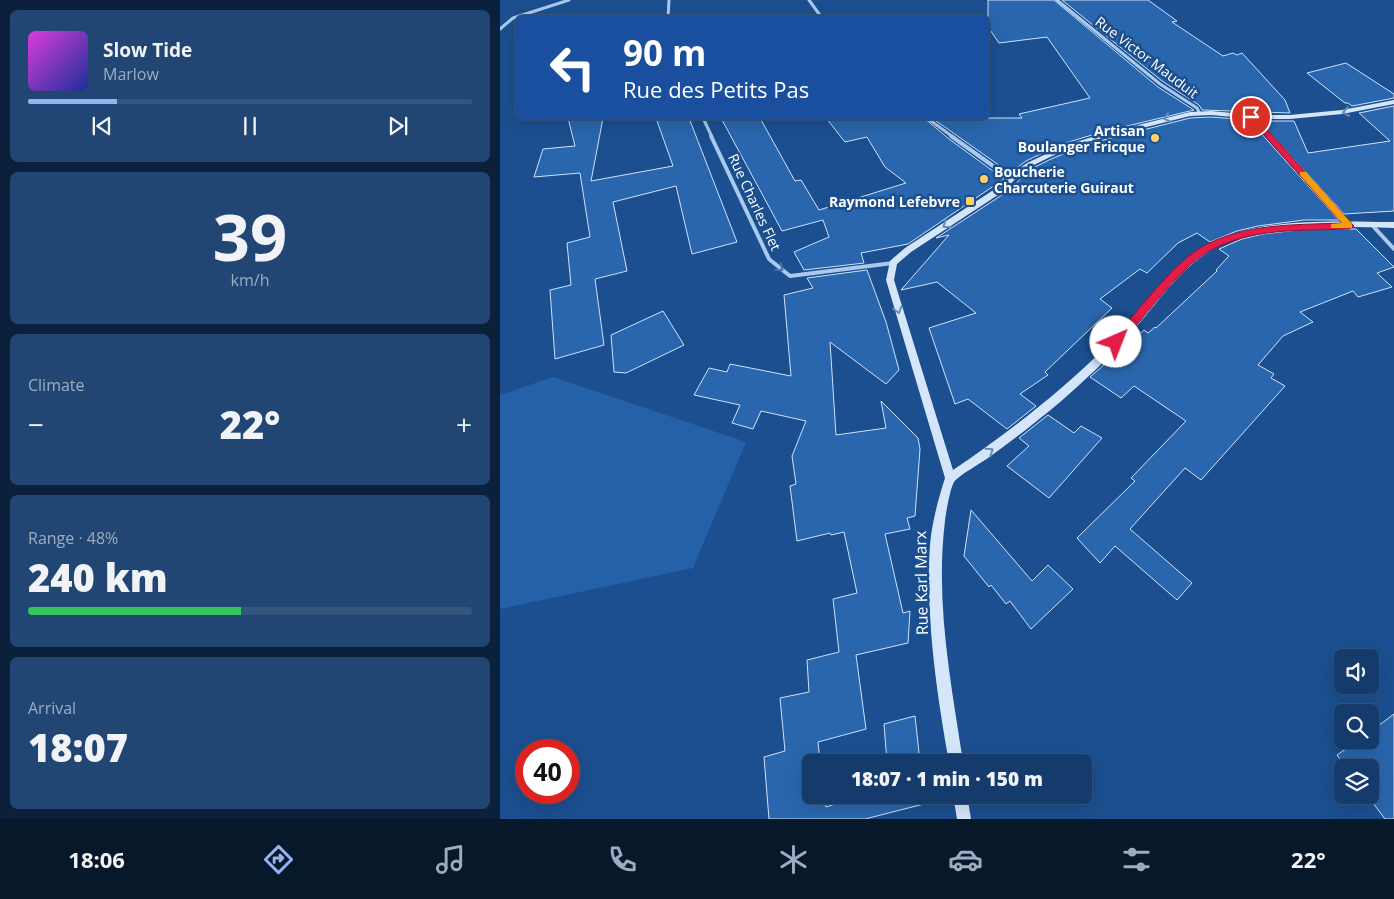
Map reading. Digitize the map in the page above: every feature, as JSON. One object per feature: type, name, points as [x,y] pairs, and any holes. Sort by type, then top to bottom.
[{"type":"street","points":[[522,15],[569,0]]},
{"type":"street","points":[[668,15],[669,0]]},
{"type":"street","points":[[809,0],[820,15]]},
{"type":"street","name":"Rue Victor Mauduit","points":[[1057,0],[1160,84],[1197,108],[1199,112]]},
{"type":"street","points":[[500,29],[515,17]]},
{"type":"street","points":[[1394,102],[1325,115],[1251,117],[1199,112],[1177,115],[1061,151],[1024,168],[1010,178],[1001,189],[908,250],[893,263],[890,280],[950,478],[995,448],[1052,404],[1128,331],[1184,265],[1203,250],[1247,233],[1277,228],[1394,225]]},
{"type":"street","points":[[1251,117],[1349,226]]},
{"type":"street","name":"Rue Charles Flet","points":[[704,120],[769,259],[790,276],[818,274],[854,267],[893,263]]},
{"type":"street","points":[[930,120],[1010,178]]},
{"type":"street","points":[[1372,225],[1394,249]]},
{"type":"street","name":"Rue Karl Marx","points":[[950,478],[941,502],[936,541],[936,584],[940,644],[955,754]]},
{"type":"street","points":[[962,804],[964,819]]},
{"type":"shaded area","points":[[553,377],[746,442],[693,568],[500,609],[500,395]]},
{"type":"building","points":[[988,0],[1054,0],[1158,87],[1194,110],[1102,132],[1062,144],[1026,161],[1010,173],[935,120],[1022,118],[1019,114],[1090,98],[1047,37],[999,43],[990,30],[990,15],[988,15]]},
{"type":"building","points":[[1062,0],[1148,0],[1177,21],[1172,22],[1223,56],[1242,53],[1285,100],[1290,113],[1202,110],[1199,105],[1162,81]]},
{"type":"building","points":[[1346,63],[1394,94],[1394,98],[1352,106],[1345,103],[1307,73]]},
{"type":"building","points":[[1394,106],[1394,211],[1344,214],[1259,121],[1294,121],[1308,153],[1390,141],[1359,113]]},
{"type":"building","points":[[1211,117],[1249,120],[1339,220],[1304,220],[1258,226],[1237,231],[1210,242],[1197,233],[1178,243],[1147,273],[1140,269],[1100,299],[1112,308],[1045,372],[1048,375],[1020,394],[1036,406],[1007,429],[968,399],[955,404],[929,328],[976,313],[937,282],[901,290],[949,235],[936,238],[1005,193],[1033,168],[1051,159],[1088,144],[1190,118]]},
{"type":"building","points":[[568,120],[603,120],[591,181],[673,166],[657,120],[690,120],[737,242],[692,254],[676,186],[613,202],[627,271],[595,279],[604,345],[555,359],[550,290],[571,285],[567,243],[590,237],[580,173],[534,177],[543,149],[575,146]]},
{"type":"building","points":[[722,120],[761,120],[795,181],[801,180],[819,210],[906,183],[885,167],[867,137],[845,142],[828,120],[926,120],[1004,179],[908,244],[861,253],[864,263],[804,270],[794,252],[829,237],[823,220],[782,231]]},
{"type":"building","points":[[1307,229],[1356,229],[1394,267],[1377,273],[1392,287],[1358,297],[1353,291],[1300,312],[1313,322],[1283,336],[1258,365],[1274,374],[1271,378],[1285,386],[1201,480],[1185,468],[1130,529],[1192,583],[1177,600],[1115,546],[1100,563],[1077,538],[1135,481],[1131,478],[1186,421],[1134,386],[1121,398],[1090,377],[1144,330],[1148,333],[1156,328],[1217,271],[1229,256],[1219,249],[1242,239],[1263,234]]},
{"type":"building","points":[[867,270],[886,322],[899,370],[886,384],[830,342],[836,435],[886,428],[881,401],[918,438],[920,449],[915,516],[907,518],[910,529],[885,534],[903,613],[910,611],[908,643],[856,655],[866,729],[818,742],[819,754],[802,754],[802,804],[826,804],[826,807],[835,804],[924,804],[865,819],[769,819],[764,757],[785,751],[780,698],[809,692],[807,660],[839,652],[833,599],[857,593],[844,532],[831,535],[830,533],[797,541],[790,486],[796,484],[792,456],[806,421],[761,411],[753,429],[732,423],[740,405],[694,395],[709,368],[727,372],[730,364],[791,376],[784,295],[813,288],[807,278]]},
{"type":"building","points":[[663,311],[684,345],[626,373],[614,372],[611,335]]},
{"type":"building","points":[[1048,415],[1074,433],[1081,426],[1102,438],[1049,498],[1007,466],[1029,446],[1019,438]]},
{"type":"building","points":[[971,510],[1032,581],[1048,565],[1073,589],[1031,629],[1010,601],[1006,604],[991,585],[989,587],[964,556]]},
{"type":"building","points":[[1394,714],[1394,819],[1385,819],[1374,804],[1379,804],[1379,759],[1340,759],[1337,755],[1346,749],[1379,749],[1379,725]]},
{"type":"building","points":[[915,716],[919,754],[886,754],[884,724]]},
{"type":"slow traffic","points":[[1303,174],[1349,226],[1334,226]]},
{"type":"place","name":"Artisan Boulanger Fricque","points":[[1155,138]]},
{"type":"place","name":"Boucherie Charcuterie Guiraut","points":[[984,179]]},
{"type":"place","name":"Raymond Lefebvre","points":[[970,201]]},
{"type":"route","points":[[1116,342],[1128,331],[1184,265],[1203,250],[1222,241],[1247,233],[1277,228],[1349,226],[1251,117]]}]
